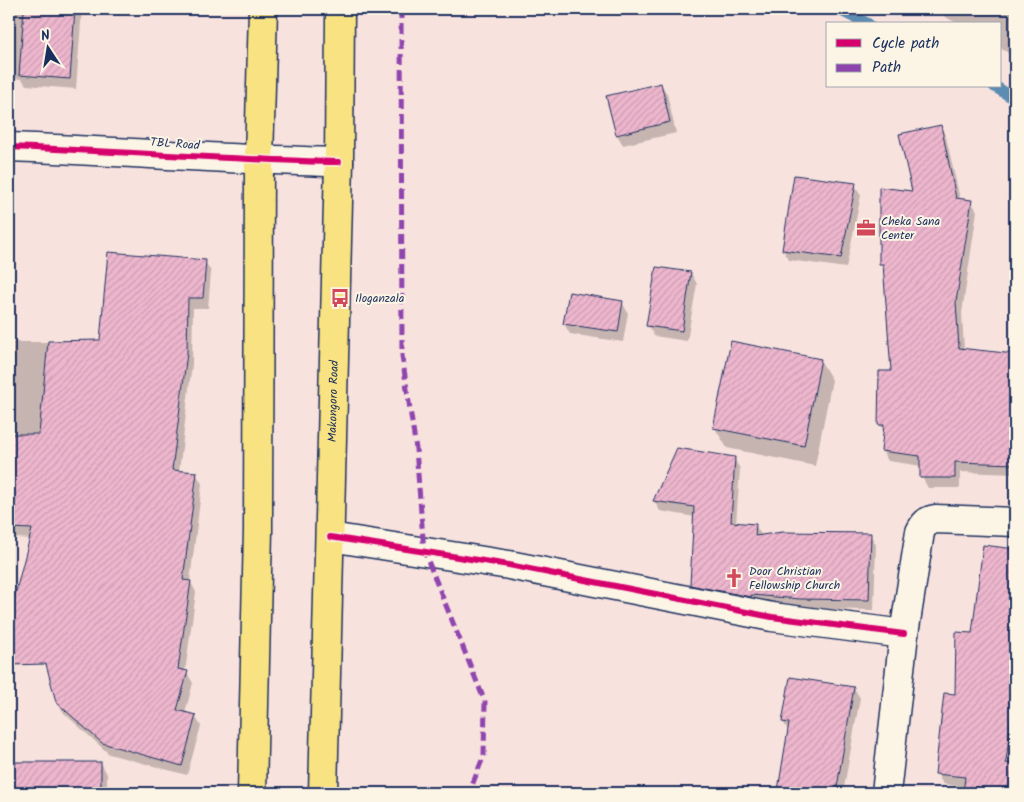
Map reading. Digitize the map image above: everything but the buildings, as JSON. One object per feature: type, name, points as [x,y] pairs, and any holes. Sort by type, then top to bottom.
[{"type":"main road","points":[[252,793],[258,530],[259,161],[263,9]]},
{"type":"main road","name":"Makongoro Road","points":[[323,793],[339,162],[340,9]]},
{"type":"street","name":"TBL Road","points":[[9,147],[82,149],[259,161],[339,162]]},
{"type":"street","points":[[886,793],[904,634],[920,532],[929,520],[936,519],[1015,522]]},
{"type":"street","points":[[330,537],[509,565],[772,617],[904,634]]},
{"type":"waterway","points":[[838,9],[864,22]]},
{"type":"waterway","points":[[997,88],[1015,99]]},
{"type":"marked path","points":[[401,9],[402,356],[416,449],[424,551],[485,702],[484,755],[469,793]]},
{"type":"cycle path","points":[[9,147],[339,162]]},
{"type":"cycle path","points":[[330,537],[509,565],[772,617],[904,634]]},
{"type":"place","name":"Cheka Sana Center","points":[[866,228]]},
{"type":"place","name":"Iloganzala","points":[[340,298]]},
{"type":"place","name":"Door Christian Fellowship Church","points":[[734,578]]}]
